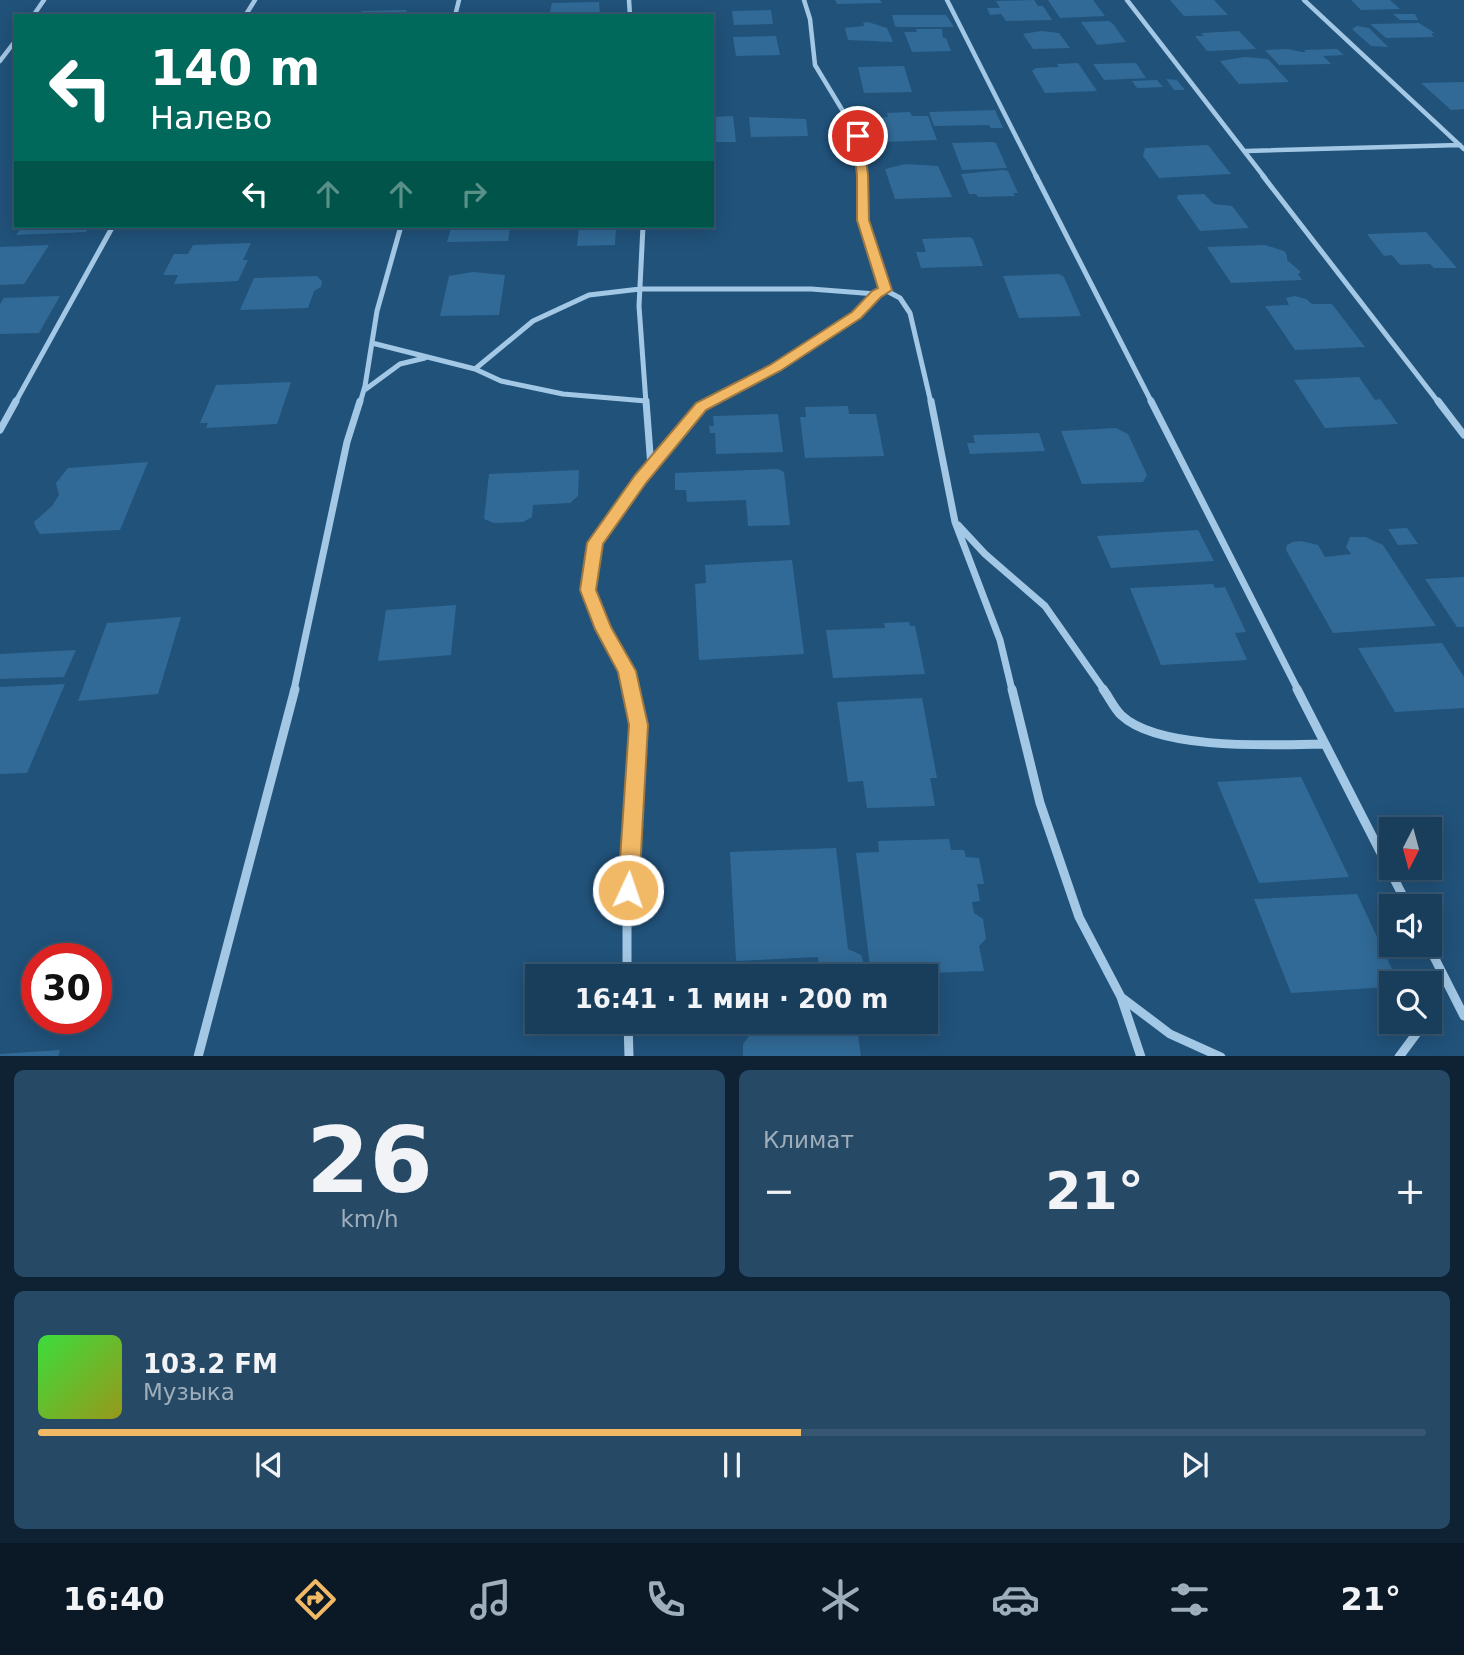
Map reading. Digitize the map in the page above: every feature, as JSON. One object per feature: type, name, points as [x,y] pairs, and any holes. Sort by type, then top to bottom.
[{"type":"street","points":[[804,0],[810,19],[815,65],[858,136],[863,220],[885,290],[900,298],[910,313],[926,377],[955,522],[1000,640],[1040,803],[1079,917],[1121,997],[1141,1056]]},
{"type":"street","points":[[947,0],[1402,894]]},
{"type":"street","points":[[1127,0],[1464,435]]},
{"type":"street","points":[[1304,0],[1371,65],[1463,146]]},
{"type":"street","points":[[0,61],[14,43]]},
{"type":"street","points":[[1246,151],[1463,146]]},
{"type":"street","points":[[0,430],[112,228]]},
{"type":"street","points":[[198,1056],[289,716],[347,442],[363,391],[377,311],[400,228]]},
{"type":"street","points":[[643,228],[640,289],[651,467]]},
{"type":"street","points":[[475,369],[533,321],[589,295],[640,289],[811,289],[876,294]]},
{"type":"street","points":[[627,964],[626,917],[638,725],[627,671],[603,629],[588,590],[595,543],[651,467],[701,406],[775,368],[856,315],[876,294],[885,290]]},
{"type":"street","points":[[372,343],[475,369],[501,381],[563,394],[646,401]]},
{"type":"street","points":[[363,391],[400,364],[429,357]]},
{"type":"street","points":[[955,522],[985,554],[1045,606],[1122,716],[1162,736],[1246,746],[1325,744]]},
{"type":"street","points":[[1442,974],[1464,1016]]},
{"type":"street","points":[[1121,997],[1170,1034],[1221,1056]]},
{"type":"street","points":[[628,1034],[629,1056]]},
{"type":"street","points":[[1399,1056],[1416,1034]]},
{"type":"building","points":[[835,0],[880,0],[882,3],[837,4]]},
{"type":"building","points":[[1034,0],[1038,6],[1043,6],[1052,20],[1006,21],[1001,14],[990,15],[987,8],[1000,8],[996,1]]},
{"type":"building","points":[[1048,0],[1093,0],[1105,16],[1060,18]]},
{"type":"building","points":[[1170,0],[1214,0],[1228,15],[1184,16]]},
{"type":"building","points":[[1351,0],[1390,0],[1400,9],[1361,10]]},
{"type":"building","points":[[599,2],[600,14],[549,14],[552,3]]},
{"type":"building","points":[[407,10],[406,14],[361,14],[362,11]]},
{"type":"building","points":[[771,10],[773,24],[734,25],[732,11]]},
{"type":"building","points":[[1393,14],[1415,14],[1418,20],[1400,20]]},
{"type":"building","points":[[892,15],[946,15],[954,27],[898,27],[895,26]]},
{"type":"building","points":[[1109,21],[1126,42],[1097,45],[1081,22]]},
{"type":"building","points":[[863,23],[887,28],[893,42],[848,40],[845,28],[864,26]]},
{"type":"building","points":[[1419,23],[1435,33],[1431,33],[1434,37],[1386,38],[1370,24]]},
{"type":"building","points":[[1357,26],[1369,28],[1388,47],[1371,46],[1352,29]]},
{"type":"building","points":[[916,29],[942,29],[943,38],[946,38],[951,51],[912,52],[904,32],[917,32]]},
{"type":"building","points":[[1041,31],[1059,33],[1070,48],[1033,49],[1023,34]]},
{"type":"building","points":[[1239,31],[1256,49],[1207,51],[1195,36],[1204,36],[1201,33]]},
{"type":"building","points":[[776,36],[780,55],[736,56],[733,37]]},
{"type":"building","points":[[1288,49],[1306,52],[1304,50],[1337,49],[1344,55],[1323,56],[1331,64],[1279,65],[1265,50]]},
{"type":"building","points":[[1245,57],[1268,59],[1289,82],[1239,84],[1220,61]]},
{"type":"building","points":[[1078,63],[1097,91],[1045,93],[1032,71],[1036,68],[1059,67],[1057,64]]},
{"type":"building","points":[[1136,63],[1146,78],[1104,80],[1093,64]]},
{"type":"building","points":[[904,66],[912,92],[864,93],[858,67]]},
{"type":"building","points":[[1166,79],[1177,80],[1185,90],[1174,90]]},
{"type":"building","points":[[1157,80],[1163,87],[1137,88],[1132,81]]},
{"type":"building","points":[[1464,82],[1464,109],[1451,110],[1421,83]]},
{"type":"building","points":[[995,110],[1003,128],[991,128],[989,125],[934,126],[929,112]]},
{"type":"building","points":[[910,112],[912,116],[928,116],[937,140],[882,142],[875,118],[888,117],[887,113]]},
{"type":"building","points":[[733,116],[736,142],[714,142],[714,117]]},
{"type":"building","points":[[749,117],[806,119],[808,136],[751,137]]},
{"type":"building","points":[[952,143],[996,143],[1007,168],[962,170]]},
{"type":"building","points":[[1208,145],[1231,174],[1159,178],[1143,156],[1145,148]]},
{"type":"building","points":[[905,164],[938,166],[952,197],[895,199],[885,169]]},
{"type":"building","points":[[1008,171],[1018,193],[1013,193],[1015,196],[978,197],[976,194],[969,194],[961,174]]},
{"type":"building","points":[[1204,194],[1214,204],[1232,206],[1249,228],[1200,231],[1177,198],[1178,195]]},
{"type":"building","points":[[21,228],[89,228],[86,232],[16,235]]},
{"type":"building","points":[[451,228],[510,228],[508,241],[447,242]]},
{"type":"building","points":[[579,228],[616,228],[615,245],[577,246]]},
{"type":"building","points":[[1426,232],[1457,268],[1434,268],[1430,264],[1400,265],[1392,255],[1384,256],[1367,234]]},
{"type":"building","points":[[970,237],[983,266],[921,268],[916,252],[926,252],[922,239]]},
{"type":"building","points":[[251,243],[243,260],[248,260],[238,281],[174,284],[178,275],[163,275],[174,254],[188,254],[193,245]]},
{"type":"building","points":[[49,245],[24,284],[0,285],[0,247]]},
{"type":"building","points":[[1265,245],[1284,251],[1287,260],[1301,272],[1298,274],[1302,280],[1231,283],[1207,247]]},
{"type":"building","points":[[473,272],[505,275],[499,315],[440,316],[449,276]]},
{"type":"building","points":[[1059,274],[1064,277],[1081,316],[1019,318],[1003,276]]},
{"type":"building","points":[[317,276],[322,281],[321,287],[314,291],[308,308],[240,310],[254,278]]},
{"type":"building","points":[[60,296],[39,333],[0,334],[0,304],[4,298]]},
{"type":"building","points":[[1295,296],[1312,304],[1332,304],[1365,347],[1295,350],[1265,306],[1289,305],[1286,298]]},
{"type":"building","points":[[1359,377],[1375,400],[1380,399],[1398,424],[1325,428],[1294,380]]},
{"type":"building","points":[[291,382],[277,424],[206,428],[208,423],[200,423],[216,385]]},
{"type":"building","points":[[848,406],[849,414],[876,414],[884,456],[805,458],[800,417],[806,417],[805,407]]},
{"type":"building","points":[[778,414],[783,452],[716,454],[715,433],[710,433],[709,426],[714,426],[713,416]]},
{"type":"building","points":[[1116,428],[1128,434],[1147,475],[1143,482],[1082,484],[1061,431]]},
{"type":"building","points":[[1039,433],[1045,451],[970,454],[967,443],[975,443],[973,435]]},
{"type":"building","points":[[148,462],[120,530],[40,534],[36,528],[34,522],[52,506],[59,495],[56,483],[68,468]]},
{"type":"building","points":[[778,469],[784,472],[790,525],[748,526],[746,500],[687,502],[686,490],[675,490],[675,473]]},
{"type":"building","points":[[579,470],[578,496],[570,503],[533,505],[532,517],[523,522],[494,523],[484,519],[489,474]]},
{"type":"building","points":[[1407,528],[1418,544],[1398,545],[1388,529]]},
{"type":"building","points":[[1198,530],[1214,561],[1111,568],[1097,536]]},
{"type":"building","points":[[1350,537],[1366,537],[1383,545],[1436,626],[1333,633],[1286,550],[1287,545],[1301,541],[1318,545],[1325,557],[1351,554],[1346,547]]},
{"type":"building","points":[[792,560],[804,654],[699,660],[695,584],[706,583],[705,565]]},
{"type":"building","points":[[1464,577],[1464,627],[1457,627],[1425,579]]},
{"type":"building","points":[[1213,584],[1215,588],[1225,587],[1246,632],[1235,633],[1247,660],[1161,665],[1130,588]]},
{"type":"building","points":[[456,605],[451,655],[378,661],[386,610]]},
{"type":"building","points":[[181,617],[158,694],[78,701],[107,623]]},
{"type":"building","points":[[909,622],[910,626],[915,626],[925,674],[833,678],[826,630],[885,628],[884,623]]},
{"type":"building","points":[[1442,643],[1464,677],[1464,708],[1395,712],[1358,648]]},
{"type":"building","points":[[76,650],[64,677],[0,679],[0,654]]},
{"type":"building","points":[[65,684],[27,773],[0,774],[0,687]]},
{"type":"building","points":[[922,698],[937,778],[930,778],[935,806],[867,808],[863,781],[848,782],[837,702]]},
{"type":"building","points":[[1301,777],[1349,877],[1259,883],[1217,782]]},
{"type":"building","points":[[949,839],[951,850],[964,850],[966,857],[979,858],[984,884],[977,884],[980,901],[972,902],[974,913],[983,919],[986,939],[979,946],[984,971],[938,973],[938,964],[870,964],[856,853],[879,852],[878,841]]},
{"type":"building","points":[[836,848],[848,949],[861,955],[864,964],[819,964],[818,957],[736,961],[730,852]]},
{"type":"building","points":[[1357,894],[1379,941],[1379,957],[1386,957],[1393,971],[1379,971],[1379,988],[1291,993],[1254,899]]},
{"type":"building","points":[[751,1034],[858,1034],[861,1056],[743,1056],[743,1044]]},
{"type":"building","points":[[60,1050],[58,1056],[0,1054]]},
{"type":"route","points":[[628,890],[638,725],[627,671],[603,629],[588,590],[595,543],[641,479],[701,406],[775,368],[856,315],[876,294],[885,290],[863,220],[858,136]]}]
